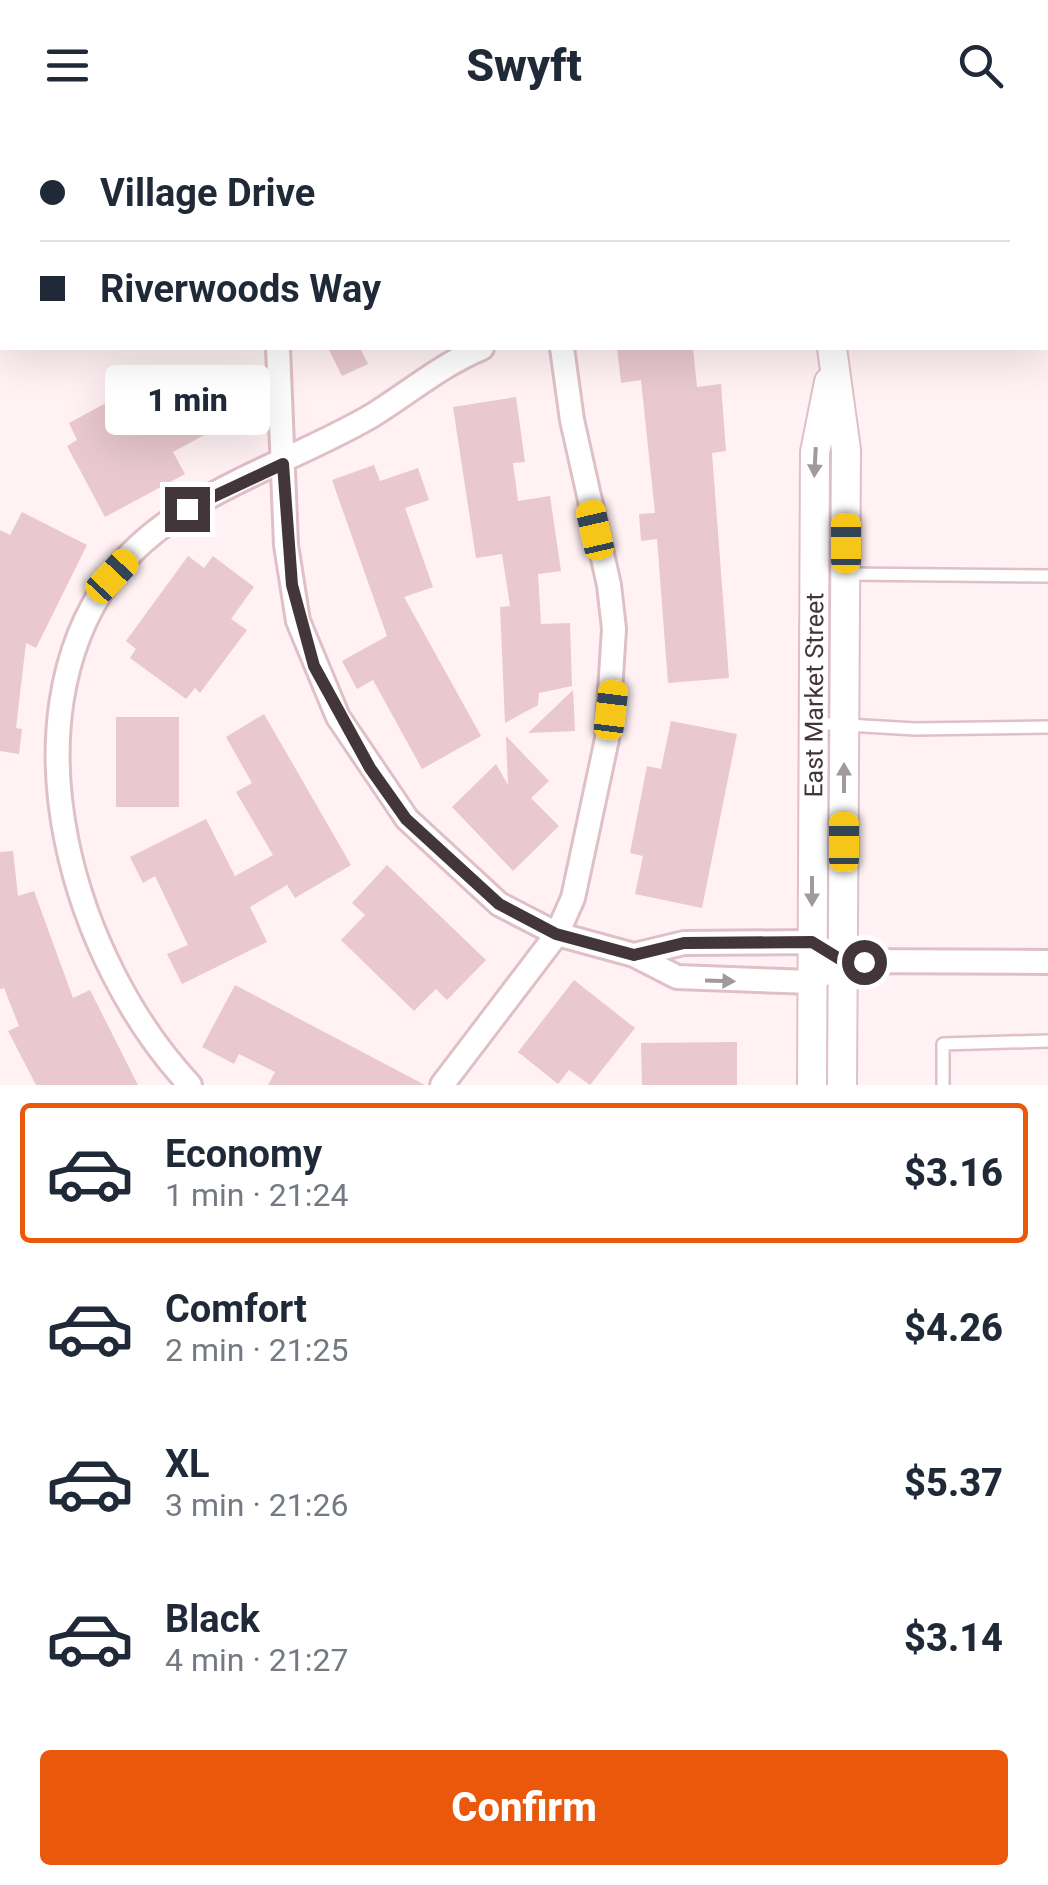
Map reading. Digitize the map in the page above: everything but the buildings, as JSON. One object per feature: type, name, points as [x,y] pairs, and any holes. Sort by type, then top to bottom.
[{"type":"street","points":[[278,350],[286,545],[298,621],[338,716],[406,819],[499,904],[556,934],[634,955],[677,977],[812,982],[843,961]]},
{"type":"street","points":[[190,1085],[144,1029],[117,986],[82,904],[61,784],[64,690],[85,620],[112,576],[134,551],[187,509],[283,464],[373,414],[443,364],[477,350]]},
{"type":"street","points":[[442,1085],[556,934],[573,898],[597,797],[614,680],[609,585],[584,486],[562,350]]},
{"type":"street","name":"East Market Street","points":[[833,357],[846,450],[842,1085]]},
{"type":"street","name":"East Market Street","points":[[812,1085],[814,452],[833,357]]},
{"type":"street","points":[[634,955],[684,943],[812,942],[843,961],[1048,962]]},
{"type":"lane","points":[[845,574],[1048,576]]},
{"type":"lane","points":[[813,723],[915,729],[1048,728]]},
{"type":"lane","points":[[942,1085],[943,1044],[1048,1041]]},
{"type":"route","points":[[187,509],[283,464],[286,545],[298,621],[338,716],[406,819],[499,904],[556,934],[634,955],[684,943],[812,942],[843,961],[864,962]]}]
